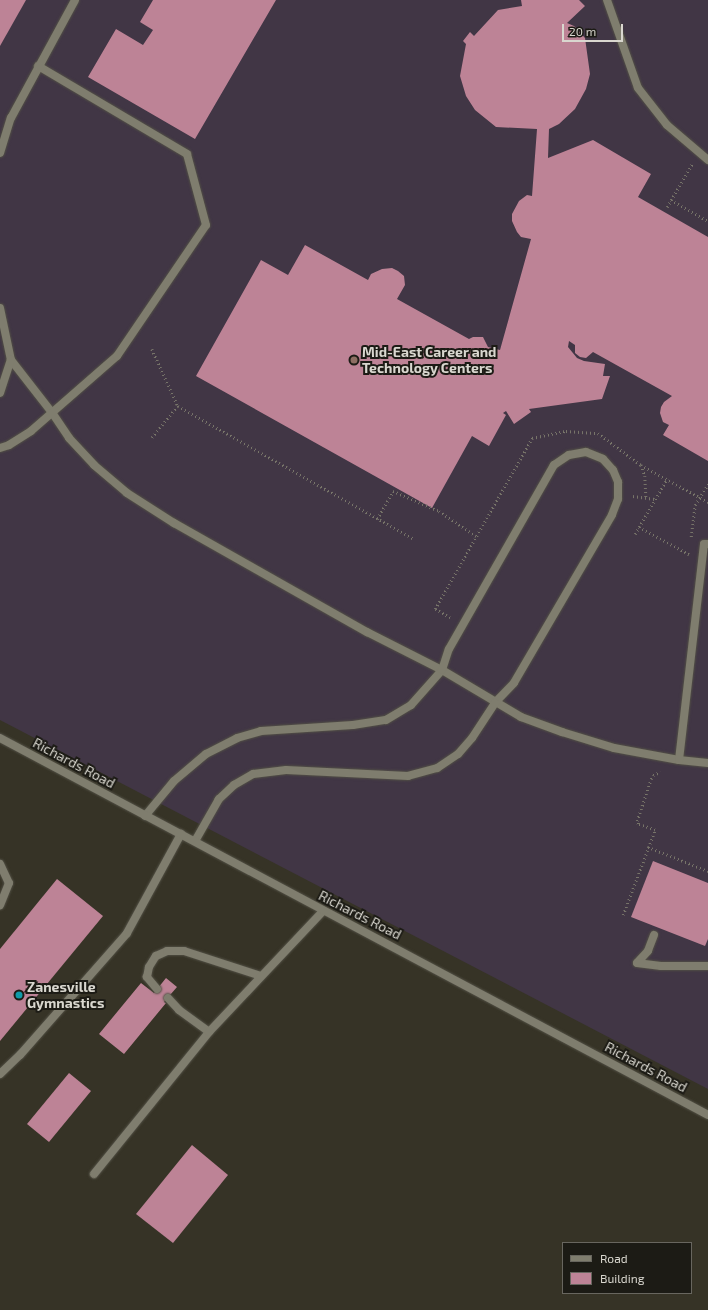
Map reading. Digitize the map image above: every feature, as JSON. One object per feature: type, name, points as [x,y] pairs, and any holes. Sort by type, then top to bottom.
[{"type":"street","points":[[0,153],[11,118],[75,0]]},
{"type":"street","points":[[607,0],[638,88],[667,125],[708,160]]},
{"type":"street","points":[[0,448],[9,445],[31,432],[117,356],[206,225],[187,154],[38,66]]},
{"type":"street","points":[[0,308],[11,360],[53,414],[69,438],[94,465],[127,493],[174,522],[368,632],[442,670],[495,703],[521,717],[562,732],[614,748],[678,760],[708,763]]},
{"type":"street","points":[[0,393],[11,360]]},
{"type":"street","points":[[145,816],[174,781],[206,754],[230,741],[261,731],[353,725],[386,720],[411,705],[442,670],[450,649],[554,465],[569,455],[586,452],[603,459],[613,470],[618,482],[618,499],[612,515],[514,683],[495,703],[458,754],[437,768],[408,776],[286,770],[253,774],[234,785],[219,799],[195,841]]},
{"type":"street","points":[[678,760],[704,544],[708,544]]},
{"type":"street","name":"Richards Road","points":[[0,738],[145,816],[195,841],[323,911],[433,967],[708,1115]]},
{"type":"street","points":[[0,1074],[20,1054],[127,933],[181,834]]},
{"type":"street","points":[[0,864],[9,883],[0,905]]},
{"type":"street","points":[[94,1174],[209,1032],[323,911]]},
{"type":"street","points":[[654,935],[648,951],[637,963],[661,966],[708,966]]},
{"type":"street","points":[[157,989],[147,977],[149,967],[156,956],[167,951],[184,951],[261,976]]},
{"type":"street","points":[[168,998],[179,1010],[209,1032]]},
{"type":"path","points":[[667,207],[692,164]]},
{"type":"path","points":[[672,200],[708,220]]},
{"type":"path","points":[[152,348],[178,406],[414,539]]},
{"type":"path","points":[[152,438],[178,406]]},
{"type":"path","points":[[641,464],[708,502]]},
{"type":"path","points":[[635,534],[667,479]]},
{"type":"path","points":[[377,519],[394,491],[439,511],[476,536]]},
{"type":"path","points":[[633,496],[655,499]]},
{"type":"path","points":[[639,526],[689,554]]},
{"type":"path","points":[[623,915],[655,830],[638,824],[637,821],[650,779],[653,775],[665,771]]},
{"type":"path","points":[[648,847],[708,871]]},
{"type":"shaded area","name":"Mid-East Career and Technology Centers","points":[[0,0],[708,0],[708,1089],[0,720]]},
{"type":"building","points":[[0,0],[26,0],[0,46]]},
{"type":"building","points":[[153,0],[276,0],[195,139],[88,77],[116,29],[143,45],[153,30],[140,22]]},
{"type":"building","points":[[521,0],[579,0],[585,6],[567,23],[574,26],[585,38],[590,74],[586,89],[575,109],[559,124],[549,129],[548,158],[593,140],[651,174],[638,197],[708,237],[708,461],[663,435],[669,425],[663,422],[660,413],[661,407],[664,402],[672,396],[593,352],[586,358],[580,357],[575,353],[575,345],[569,341],[568,347],[577,358],[584,361],[605,364],[603,376],[610,376],[602,399],[529,409],[531,412],[514,424],[506,411],[503,413],[506,415],[489,446],[472,436],[432,508],[196,376],[261,260],[288,275],[305,245],[368,280],[371,274],[382,269],[392,268],[398,271],[404,276],[405,285],[397,299],[469,339],[473,337],[483,337],[488,347],[500,350],[531,239],[521,237],[517,232],[512,221],[512,214],[519,201],[527,195],[532,196],[537,129],[496,127],[475,110],[466,96],[460,76],[466,44],[463,41],[470,32],[474,36],[498,10],[522,6]]},
{"type":"building","points":[[653,861],[708,883],[708,939],[705,946],[631,917]]},
{"type":"building","name":"Zanesville Gymnastics","points":[[57,879],[103,916],[0,1041],[0,949]]},
{"type":"building","points":[[166,978],[177,987],[164,1002],[166,1003],[124,1054],[99,1034],[141,983],[154,993]]},
{"type":"building","points":[[69,1073],[91,1091],[49,1142],[27,1124]]},
{"type":"building","points":[[192,1145],[228,1175],[173,1243],[136,1214]]},
{"type":"place","name":"Mid-East Career and Technology Centers","points":[[354,360]]},
{"type":"place","name":"Zanesville Gymnastics","points":[[19,995]]}]
